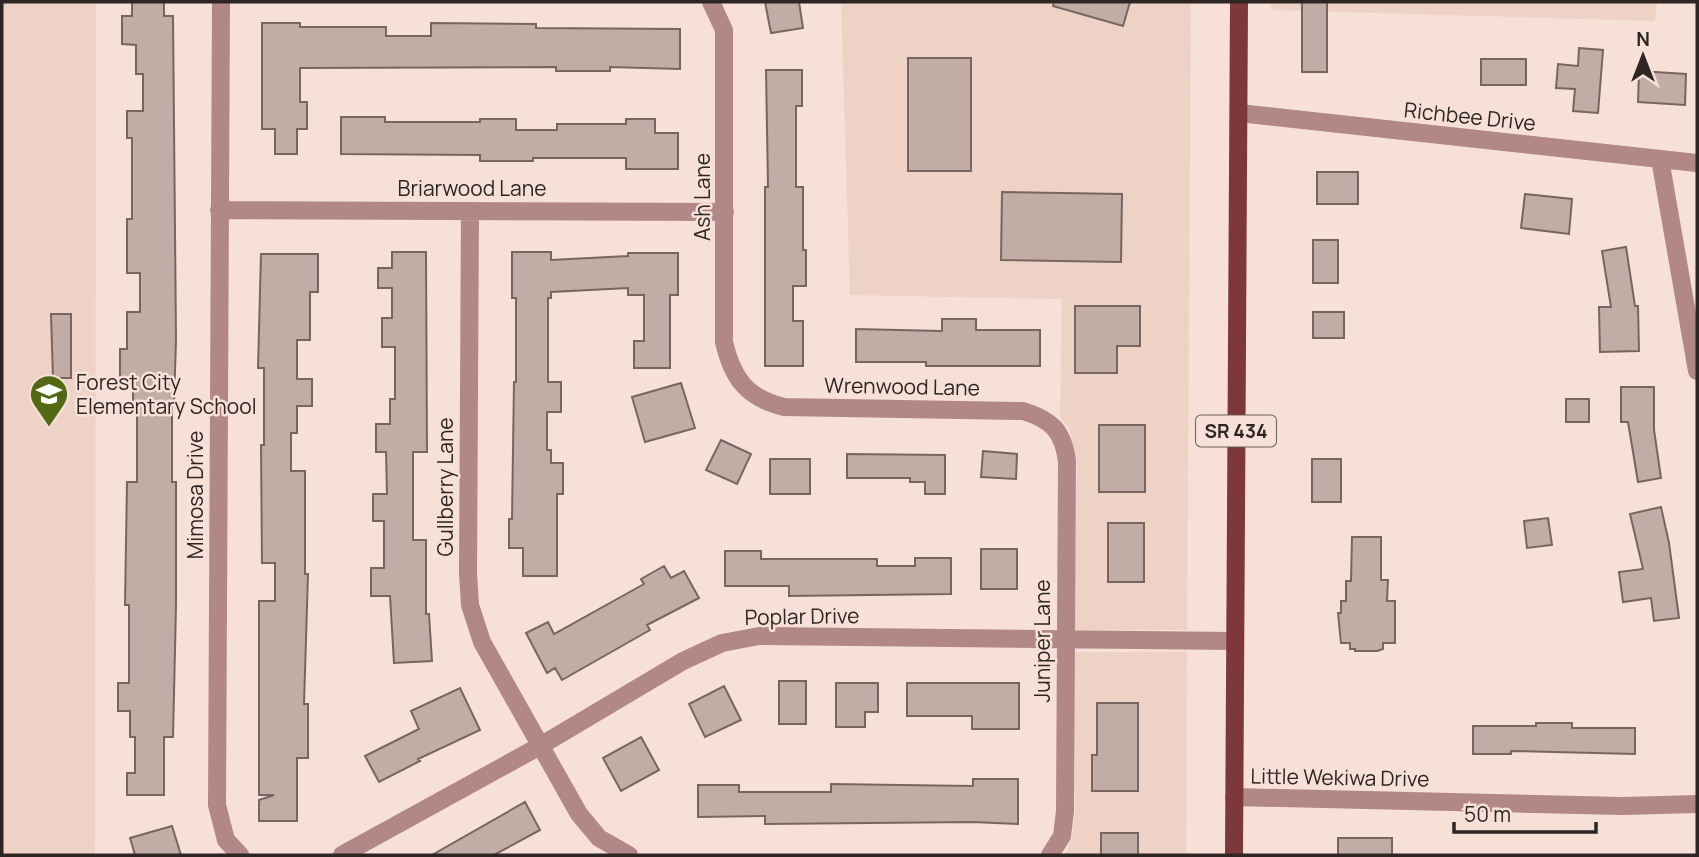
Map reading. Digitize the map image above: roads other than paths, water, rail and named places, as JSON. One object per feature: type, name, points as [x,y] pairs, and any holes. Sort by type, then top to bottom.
[{"type":"main road","name":"SR 434","points":[[1234,855],[1239,2]]},
{"type":"street","name":"Mimosa Drive","points":[[221,2],[216,805],[226,840],[240,855]]},
{"type":"street","name":"Ash Lane","points":[[711,2],[724,30],[724,342],[730,367],[746,388]]},
{"type":"street","name":"Richbee Drive","points":[[1239,113],[1697,163]]},
{"type":"street","points":[[1660,159],[1697,371]]},
{"type":"street","name":"Briarwood Lane","points":[[219,209],[725,212]]},
{"type":"street","name":"Gullberry Lane","points":[[470,211],[470,606],[482,642],[586,822],[599,838],[629,855]]},
{"type":"street","name":"Wrenwood Lane","points":[[746,388],[768,403],[784,407],[1023,411],[1043,417],[1056,429]]},
{"type":"street","name":"Juniper Lane","points":[[1051,854],[1062,836],[1065,811],[1067,461],[1064,442],[1056,429]]},
{"type":"street","name":"Poplar Drive","points":[[342,855],[540,746],[683,661],[722,643],[759,636],[1235,641]]},
{"type":"street","name":"Little Wekiwa Drive","points":[[1234,797],[1623,806],[1697,804]]},
{"type":"place","name":"Forest City Elementary School","points":[[49,428]]}]
